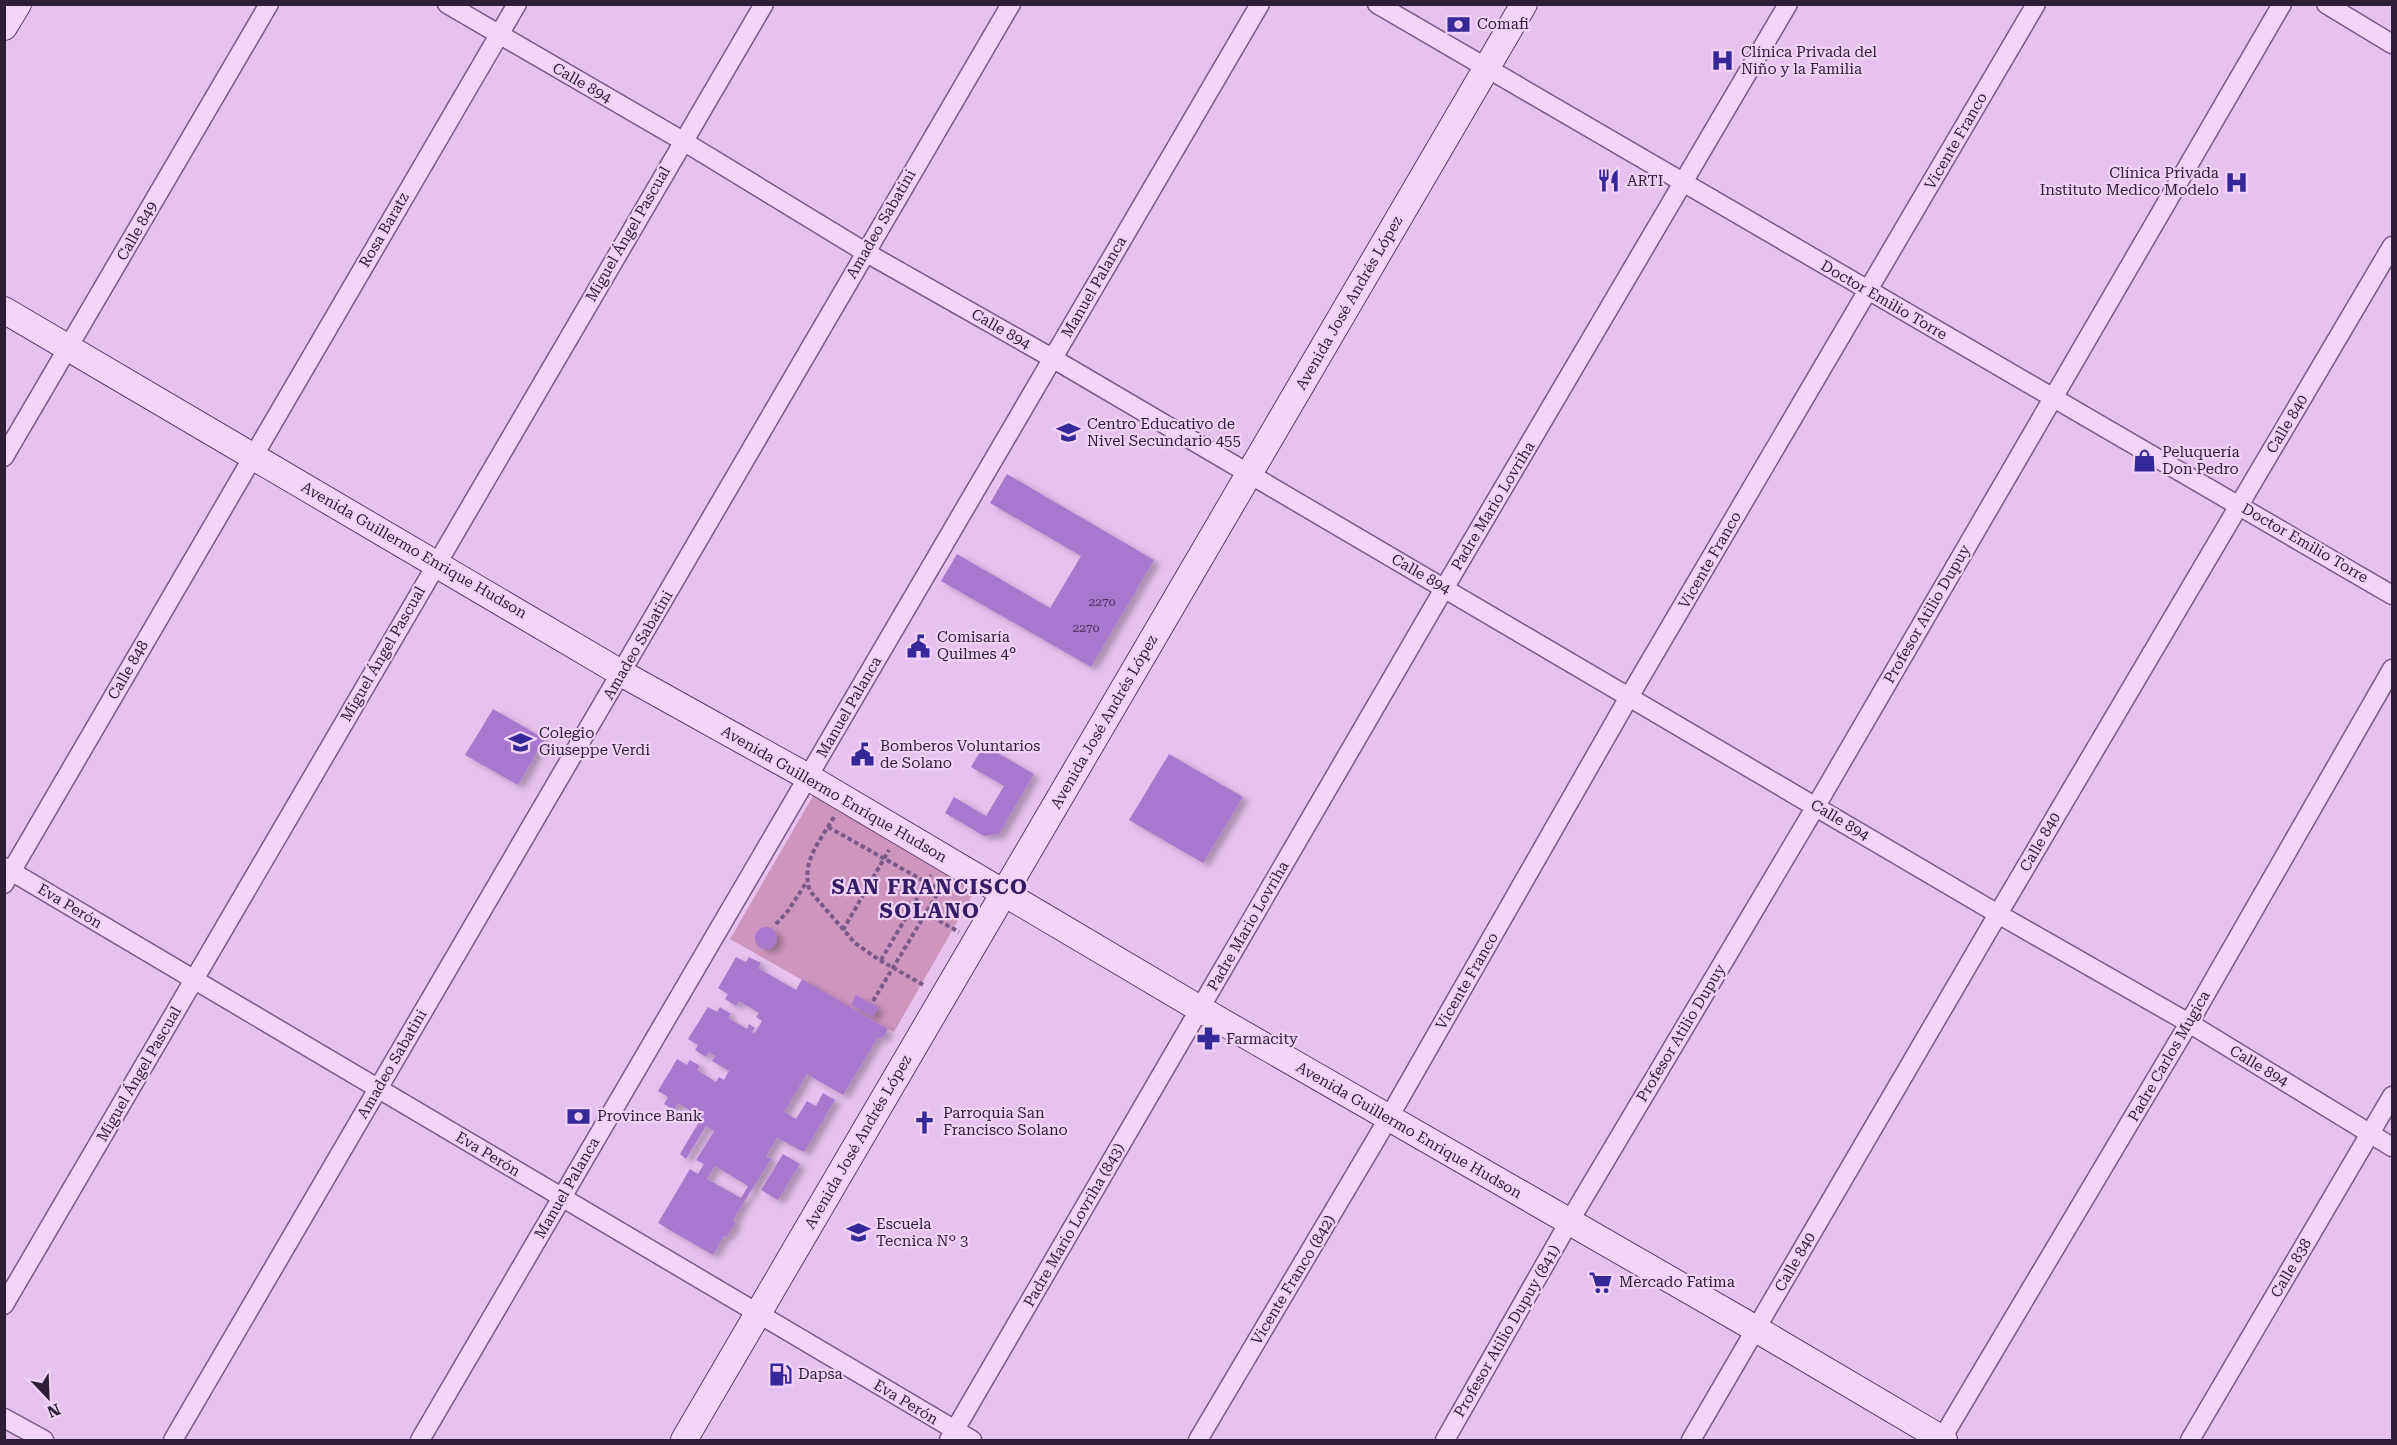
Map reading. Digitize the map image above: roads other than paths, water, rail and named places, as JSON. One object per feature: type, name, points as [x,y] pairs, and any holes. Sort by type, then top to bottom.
[{"type":"street","points":[[4,27],[18,4]]},
{"type":"street","name":"Calle 849","points":[[4,458],[269,4]]},
{"type":"street","name":"Calle 894","points":[[447,4],[683,141],[865,252],[1052,358],[1998,914],[2189,1023],[2392,1147]]},
{"type":"street","name":"Rosa Baratz","points":[[252,456],[517,4]]},
{"type":"street","name":"Miguel Ángel Pascual","points":[[4,1305],[764,4]]},
{"type":"street","name":"Amadeo Sabatini","points":[[173,1440],[1011,4]]},
{"type":"street","name":"Manuel Palanca","points":[[420,1440],[1260,4]]},
{"type":"street","name":"Doctor Emilio Torre","points":[[1377,4],[1486,70],[1685,183],[2392,594]]},
{"type":"street","name":"Avenida José Andrés López","points":[[684,1440],[1524,4]]},
{"type":"street","name":"Padre Mario Lovriha","points":[[1200,1009],[1788,4]]},
{"type":"street","name":"Vicente Franco","points":[[1388,1119],[1629,697],[2036,4]]},
{"type":"street","name":"Profesor Atilio Dupuy","points":[[1569,1222],[1816,806],[2282,4]]},
{"type":"street","points":[[2326,4],[2392,44]]},
{"type":"street","name":"Calle 840","points":[[1691,1440],[2392,246]]},
{"type":"street","name":"Avenida Guillermo Enrique Hudson","points":[[4,310],[436,562],[621,673],[808,777],[1388,1119],[1756,1329],[1942,1440]]},
{"type":"street","name":"Calle 848","points":[[7,874],[252,456]]},
{"type":"street","name":"Padre Carlos Mugica","points":[[1942,1440],[2189,1023],[2392,669]]},
{"type":"street","name":"Eva Perón","points":[[7,874],[194,980],[758,1313],[952,1436],[972,1440]]},
{"type":"street","name":"Padre Mario Lovriha (843)","points":[[952,1436],[1200,1009]]},
{"type":"street","name":"Calle 838","points":[[2190,1440],[2392,1096]]},
{"type":"street","name":"Vicente Franco (842)","points":[[1198,1440],[1388,1119]]},
{"type":"street","name":"Profesor Atilio Dupuy (841)","points":[[1444,1440],[1569,1222]]},
{"type":"street","points":[[4,1418],[44,1440]]},
{"type":"place","name":"Comafi","points":[[1459,24]]},
{"type":"place","name":"Clínica Privada del Niño y la Familia","points":[[1723,61]]},
{"type":"place","name":"ARTI","points":[[1609,181]]},
{"type":"place","name":"Clínica Privada Instituto Medico Modelo","points":[[2237,182]]},
{"type":"place","name":"Centro Educativo de Nivel Secundario 455","points":[[1069,433]]},
{"type":"place","name":"Peluquería Don Pedro","points":[[2144,461]]},
{"type":"place","name":"Comisaría Quilmes 4°","points":[[919,646]]},
{"type":"place","name":"Colegio Giuseppe Verdi","points":[[521,742]]},
{"type":"place","name":"Bomberos Voluntarios de Solano","points":[[862,755]]},
{"type":"place","name":"Farmacity","points":[[1208,1039]]},
{"type":"place","name":"Province Bank","points":[[579,1116]]},
{"type":"place","name":"Parroquia San Francisco Solano","points":[[925,1122]]},
{"type":"place","name":"Escuela Tecnica Nº 3","points":[[858,1233]]},
{"type":"place","name":"Mercado Fatima","points":[[1601,1282]]},
{"type":"place","name":"Dapsa","points":[[780,1374]]},
{"type":"district","name":"SAN FRANCISCO SOLANO","points":[[930,899]]}]
